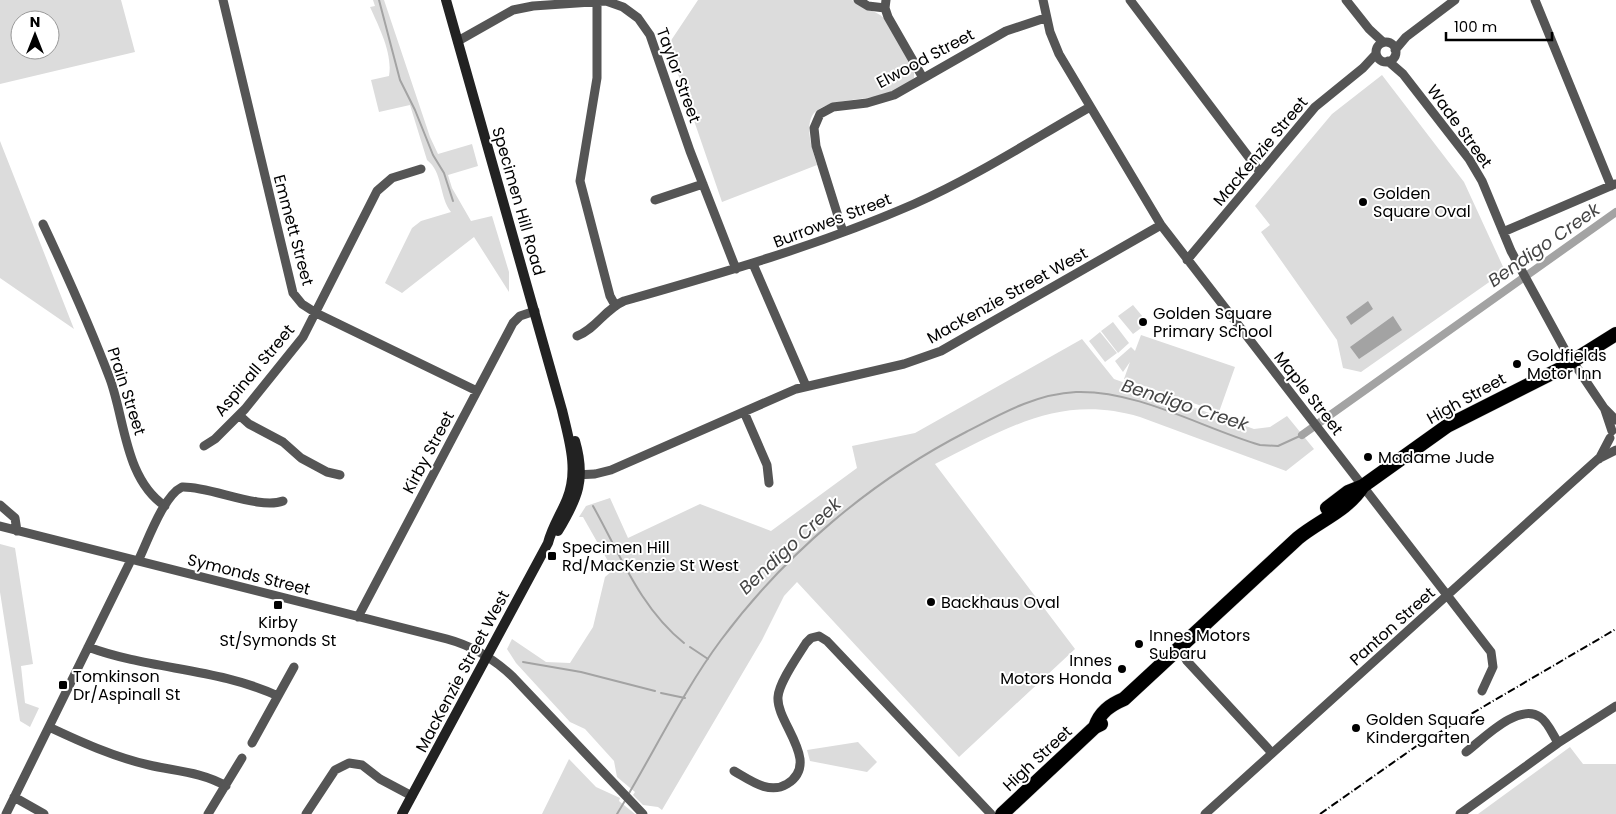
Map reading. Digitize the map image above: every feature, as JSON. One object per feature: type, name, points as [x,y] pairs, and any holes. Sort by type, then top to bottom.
[{"type":"highway","name":"High Street","points":[[1002,814],[1095,727],[1099,717],[1111,705],[1124,699],[1315,525],[1328,519],[1354,500],[1363,486],[1447,426],[1572,362],[1616,334]]},
{"type":"main road","name":"Specimen Hill Road","points":[[446,0],[562,410],[577,475]]},
{"type":"main road","name":"MacKenzie Street West","points":[[402,814],[548,542],[577,475]]},
{"type":"street","name":"Emmett Street","points":[[223,0],[290,287],[302,304],[316,313],[477,390]]},
{"type":"street","points":[[858,0],[868,6],[886,4],[888,17],[924,78]]},
{"type":"street","name":"Maple Street","points":[[1043,0],[1045,18],[1054,44],[1161,225],[1493,657],[1492,673],[1482,691]]},
{"type":"street","points":[[1130,0],[1260,172]]},
{"type":"street","name":"Wade Street","points":[[1346,0],[1476,170],[1520,268],[1572,362],[1604,408],[1616,420]]},
{"type":"street","name":"MacKenzie Street","points":[[1187,260],[1315,107],[1363,68],[1455,0]]},
{"type":"street","points":[[1503,232],[1614,185],[1535,0]]},
{"type":"street","points":[[597,1],[598,71],[580,181],[610,296],[615,305]]},
{"type":"street","name":"Taylor Street","points":[[458,41],[521,8],[606,1],[623,7],[638,18],[648,30],[703,184],[736,268]]},
{"type":"street","name":"Elwood Street","points":[[842,232],[816,146],[814,128],[816,120],[826,110],[881,99],[924,78],[1006,30],[1045,18]]},
{"type":"street","name":"Burrowes Street","points":[[577,336],[594,326],[615,305],[753,264],[914,204],[951,186],[1090,107]]},
{"type":"street","name":"Aspinall Street","points":[[204,446],[215,439],[239,415],[298,345],[377,191],[392,178],[421,169]]},
{"type":"street","points":[[654,200],[703,184]]},
{"type":"street","name":"Prain Street","points":[[43,224],[64,268],[110,381],[136,466],[151,495],[165,506]]},
{"type":"street","name":"MacKenzie Street West","points":[[577,475],[611,470],[806,386],[904,364],[941,351],[1161,225]]},
{"type":"street","points":[[753,264],[806,386]]},
{"type":"street","name":"Kirby Street","points":[[358,617],[516,318],[534,311]]},
{"type":"street","name":"Wade Street","points":[[1604,408],[1613,432],[1616,449]]},
{"type":"street","points":[[744,412],[767,464],[769,483]]},
{"type":"street","points":[[239,415],[249,424],[283,442],[296,455],[327,472],[340,475]]},
{"type":"street","name":"Panton Street","points":[[1598,459],[1613,432]]},
{"type":"street","name":"Panton Street","points":[[1205,814],[1598,459],[1616,449]]},
{"type":"street","points":[[6,814],[88,647],[134,561],[174,493],[182,487],[230,495],[267,504],[282,501]]},
{"type":"street","points":[[0,505],[16,518],[18,531]]},
{"type":"street","name":"Symonds Street","points":[[0,526],[458,642],[488,656],[513,677],[643,814]]},
{"type":"street","points":[[734,771],[756,784],[768,788],[781,786],[794,776],[799,766],[799,754],[779,707],[778,693],[806,643],[811,638],[819,636],[827,641],[991,814]]},
{"type":"street","points":[[88,647],[128,660],[237,680],[278,696]]},
{"type":"street","points":[[1180,648],[1187,661],[1272,752]]},
{"type":"street","points":[[252,743],[294,667]]},
{"type":"street","points":[[1460,814],[1558,743],[1616,706]]},
{"type":"street","points":[[1466,752],[1497,725],[1529,714],[1537,715],[1543,719],[1558,743]]},
{"type":"street","points":[[49,727],[106,752],[150,765],[209,777],[226,786]]},
{"type":"street","points":[[208,814],[242,758]]},
{"type":"street","points":[[306,814],[335,770],[349,763],[362,765],[380,778],[412,796]]},
{"type":"street","points":[[14,797],[44,814]]},
{"type":"shaded area","points":[[0,0],[121,0],[135,52],[0,84]]},
{"type":"shaded area","points":[[373,0],[384,0],[430,137],[438,154],[472,144],[478,166],[448,175],[452,188],[471,221],[492,216],[509,272],[509,292],[474,237],[402,293],[385,283],[412,228],[421,221],[451,212],[444,199],[436,171],[427,160],[410,105],[379,112],[371,80],[389,76],[390,68],[387,50],[370,7],[375,6]]},
{"type":"shaded area","points":[[698,0],[852,0],[884,18],[914,70],[914,78],[900,88],[884,95],[834,103],[817,110],[812,116],[809,128],[810,140],[817,165],[722,202],[668,45]]},
{"type":"shaded area","points":[[1382,75],[1464,182],[1505,271],[1361,372],[1343,368],[1337,340],[1261,232],[1270,225],[1255,206],[1332,114]]},
{"type":"shaded area","points":[[0,141],[74,329],[0,278]]},
{"type":"shaded area","points":[[1368,301],[1373,309],[1351,325],[1346,317]]},
{"type":"shaded area","points":[[1133,305],[1148,323],[1133,334],[1118,316]]},
{"type":"shaded area","points":[[1393,316],[1402,330],[1359,359],[1350,347]]},
{"type":"shaded area","points":[[1113,322],[1129,343],[1118,353],[1101,331]]},
{"type":"shaded area","points":[[1100,332],[1117,353],[1105,362],[1089,341]]},
{"type":"shaded area","points":[[1141,335],[1235,367],[1219,412],[1124,379],[1130,362],[1123,372],[1115,361],[1131,347],[1135,351]]},
{"type":"shaded area","points":[[1082,339],[1114,379],[1254,429],[1270,427],[1287,416],[1314,449],[1286,471],[1140,417],[1111,411],[1084,409],[1058,412],[1033,419],[985,439],[935,464],[1075,649],[959,757],[797,582],[784,596],[762,640],[662,810],[658,807],[643,805],[633,795],[635,792],[617,777],[614,761],[585,729],[570,722],[516,663],[507,649],[512,639],[546,662],[570,663],[593,627],[605,577],[613,570],[583,517],[579,517],[586,506],[610,498],[628,538],[700,504],[771,531],[857,468],[852,446],[915,433]]},
{"type":"shaded area","points":[[0,544],[15,548],[33,664],[21,666],[25,703],[39,708],[30,727],[20,721],[0,592]]},
{"type":"shaded area","points":[[858,742],[877,762],[867,772],[810,761],[807,750]]},
{"type":"shaded area","points":[[1570,747],[1583,764],[1616,764],[1616,814],[1478,814]]},
{"type":"shaded area","points":[[569,759],[596,787],[620,798],[619,801],[635,814],[542,814]]},
{"type":"waterway","points":[[379,0],[400,80],[415,110],[433,155],[444,173],[453,201]]},
{"type":"waterway","name":"Bendigo Creek","points":[[1302,435],[1616,212]]},
{"type":"waterway","name":"Bendigo Creek","points":[[628,795],[684,696],[708,658],[746,608],[773,578],[832,522],[864,497],[931,451],[966,432],[1005,412],[1032,401],[1076,392],[1099,393],[1146,403],[1260,445],[1278,446],[1302,435]]},
{"type":"waterway","points":[[593,506],[643,597],[655,614],[684,643]]},
{"type":"waterway","points":[[690,647],[708,659]]},
{"type":"waterway","points":[[523,662],[581,672],[655,691]]},
{"type":"waterway","points":[[661,693],[685,698]]},
{"type":"waterway","name":"Bendigo Creek","points":[[617,814],[626,799]]},
{"type":"railway","points":[[1320,814],[1418,745],[1616,629]]},
{"type":"place","name":"Golden Square Oval","points":[[1363,202]]},
{"type":"place","name":"Golden Square Primary School","points":[[1143,322]]},
{"type":"place","name":"Goldfields Motor Inn","points":[[1517,364]]},
{"type":"place","name":"Madame Jude","points":[[1368,457]]},
{"type":"place","name":"Specimen Hill Rd/MacKenzie St West","points":[[552,556]]},
{"type":"place","name":"Backhaus Oval","points":[[931,602]]},
{"type":"place","name":"Kirby St/Symonds St","points":[[278,605]]},
{"type":"place","name":"Innes Motors Subaru","points":[[1139,644]]},
{"type":"place","name":"Innes Motors Honda","points":[[1122,669]]},
{"type":"place","name":"Tomkinson Dr/Aspinall St","points":[[63,685]]},
{"type":"place","name":"Golden Square Kindergarten","points":[[1356,728]]}]
